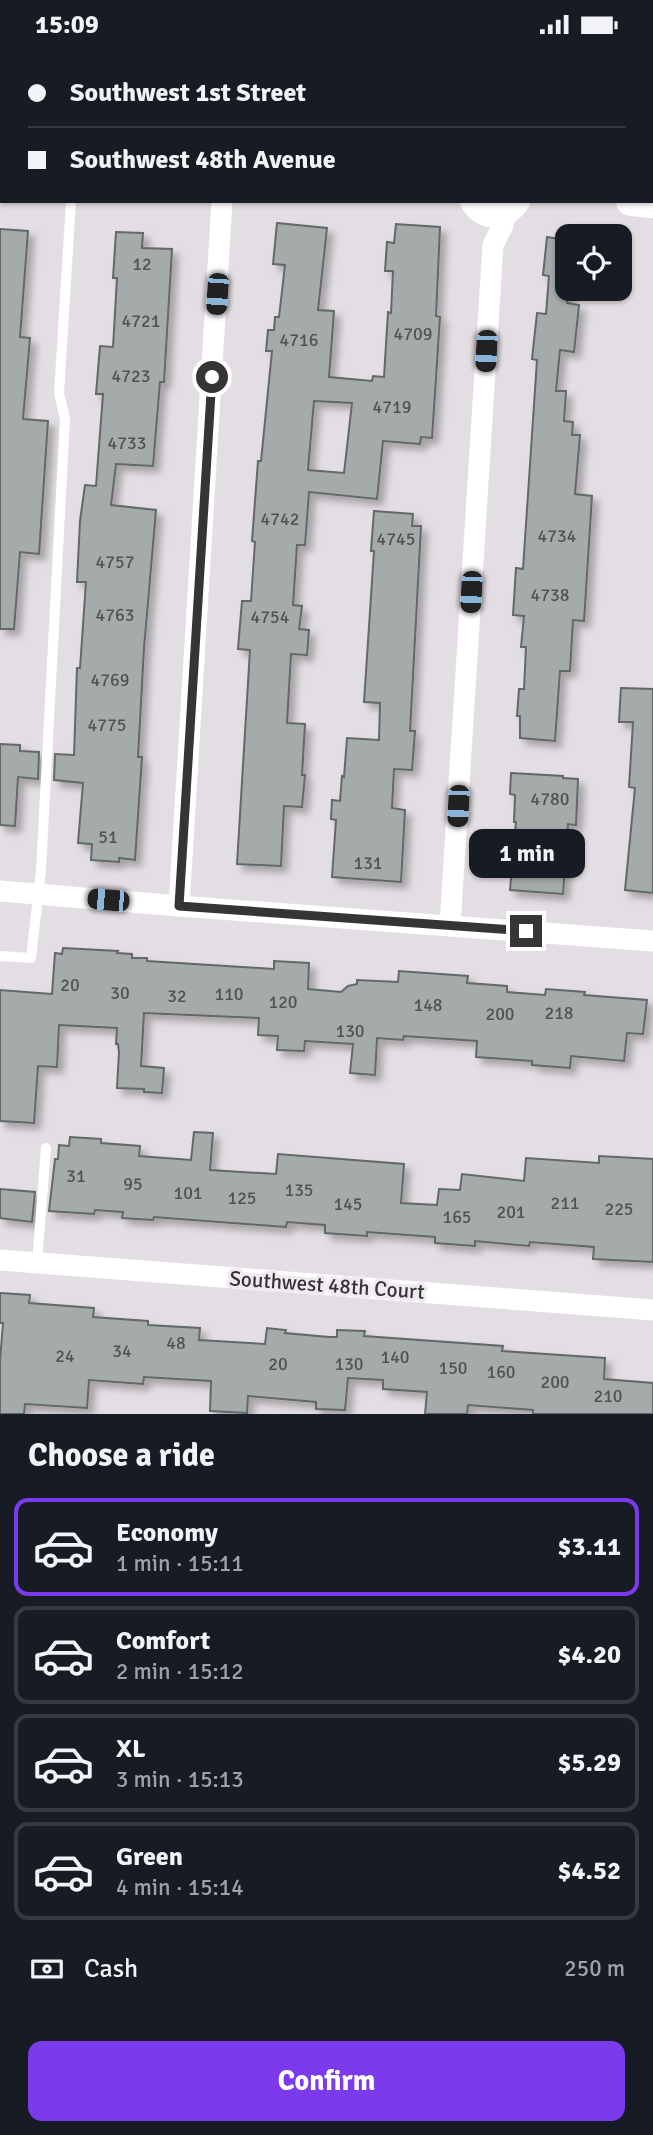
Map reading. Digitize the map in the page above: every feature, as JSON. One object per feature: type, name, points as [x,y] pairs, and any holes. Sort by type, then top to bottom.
[{"type":"street","points":[[179,906],[222,203]]},
{"type":"street","points":[[450,926],[493,245],[486,231],[497,204]]},
{"type":"street","points":[[0,891],[653,941]]},
{"type":"street","name":"Southwest 48th Court","points":[[0,1260],[653,1310]]},
{"type":"lane","points":[[0,956],[31,958],[65,419],[59,393],[71,203]]},
{"type":"lane","points":[[37,1263],[46,1148]]},
{"type":"building","points":[[277,223],[327,228],[318,310],[334,311],[329,377],[372,381],[373,376],[384,377],[388,312],[391,313],[393,271],[385,271],[387,242],[394,243],[396,224],[440,227],[436,316],[440,317],[432,438],[421,437],[420,444],[383,441],[377,499],[309,492],[305,545],[297,545],[293,605],[302,606],[299,629],[309,630],[307,655],[291,654],[287,723],[305,724],[302,775],[305,775],[302,807],[284,806],[281,866],[237,864],[250,650],[238,649],[242,601],[251,601],[258,461],[261,461],[272,351],[266,351],[268,330],[274,330],[275,317],[279,317],[285,265],[273,264]],"holes":[[[314,401],[352,403],[344,473],[308,470]]]},
{"type":"building","points":[[0,229],[28,231],[20,337],[30,338],[23,419],[48,421],[39,554],[20,552],[14,629],[0,629]]},
{"type":"building","points":[[116,232],[143,233],[142,248],[172,249],[164,382],[160,382],[153,466],[116,464],[111,505],[156,510],[144,648],[138,757],[142,757],[135,860],[119,858],[119,862],[91,860],[92,844],[78,843],[83,783],[54,780],[55,754],[74,755],[77,668],[80,668],[86,582],[77,582],[80,521],[85,485],[96,486],[103,394],[96,394],[100,346],[113,347],[117,278],[113,278]]},
{"type":"building","points":[[547,237],[555,238],[555,301],[579,305],[574,352],[560,350],[556,391],[566,391],[564,421],[573,422],[572,435],[580,435],[575,494],[592,496],[584,621],[573,620],[570,671],[560,671],[555,741],[520,738],[520,716],[517,716],[519,689],[524,689],[526,647],[521,647],[524,616],[513,615],[516,568],[523,569],[537,360],[532,359],[537,313],[546,314],[549,276],[543,275]]},
{"type":"building","points":[[374,511],[413,514],[412,526],[421,526],[410,731],[415,731],[412,770],[394,769],[392,808],[405,810],[401,882],[332,877],[336,820],[331,819],[332,800],[340,801],[347,738],[379,740],[380,703],[364,702]]},
{"type":"building","points":[[621,688],[653,689],[653,893],[625,890],[635,788],[629,787],[633,722],[619,722]]},
{"type":"building","points":[[0,744],[20,745],[20,751],[39,752],[38,779],[18,777],[15,826],[0,825]]},
{"type":"building","points":[[511,773],[578,779],[576,825],[568,824],[563,894],[510,890],[516,822],[515,795],[510,794]]},
{"type":"building","points":[[63,948],[118,951],[117,953],[132,954],[132,958],[147,958],[147,961],[274,969],[274,961],[309,963],[308,989],[341,992],[348,986],[357,984],[357,980],[398,982],[399,971],[468,976],[467,983],[507,986],[507,992],[545,995],[546,989],[647,1000],[643,1034],[627,1033],[624,1061],[571,1056],[570,1068],[532,1065],[532,1061],[476,1057],[477,1041],[404,1036],[403,1040],[377,1038],[375,1075],[350,1073],[353,1044],[305,1041],[304,1051],[277,1050],[278,1036],[258,1035],[259,1018],[144,1013],[141,1066],[164,1068],[162,1093],[117,1088],[117,1028],[59,1025],[57,1067],[38,1066],[34,1123],[0,1121],[0,990],[52,994],[55,953],[62,954]]},
{"type":"building","points":[[194,1132],[213,1133],[210,1170],[276,1174],[278,1154],[404,1164],[401,1203],[437,1205],[439,1189],[460,1190],[462,1174],[524,1181],[526,1158],[599,1163],[599,1156],[653,1159],[653,1262],[593,1259],[594,1247],[530,1242],[529,1246],[475,1241],[475,1246],[435,1243],[435,1237],[367,1232],[367,1236],[325,1233],[325,1225],[287,1222],[286,1227],[154,1217],[153,1220],[122,1218],[123,1212],[95,1210],[94,1214],[49,1211],[55,1159],[58,1159],[59,1145],[69,1146],[70,1137],[140,1146],[139,1156],[191,1160]]},
{"type":"building","points":[[0,1189],[35,1192],[32,1222],[0,1218]]},
{"type":"building","points":[[0,1293],[30,1295],[29,1303],[94,1308],[93,1317],[148,1321],[148,1325],[200,1328],[199,1340],[265,1344],[267,1328],[286,1330],[285,1333],[329,1337],[337,1337],[337,1330],[365,1331],[364,1336],[503,1346],[502,1351],[605,1358],[604,1379],[653,1383],[653,1414],[533,1414],[533,1410],[468,1405],[467,1414],[425,1414],[427,1392],[383,1389],[383,1380],[348,1378],[345,1410],[316,1409],[316,1402],[248,1396],[247,1413],[210,1411],[211,1381],[144,1377],[143,1384],[89,1380],[87,1408],[25,1404],[24,1414],[0,1414],[3,1323],[0,1323]]},
{"type":"route","points":[[212,377],[179,906],[526,931]]}]
